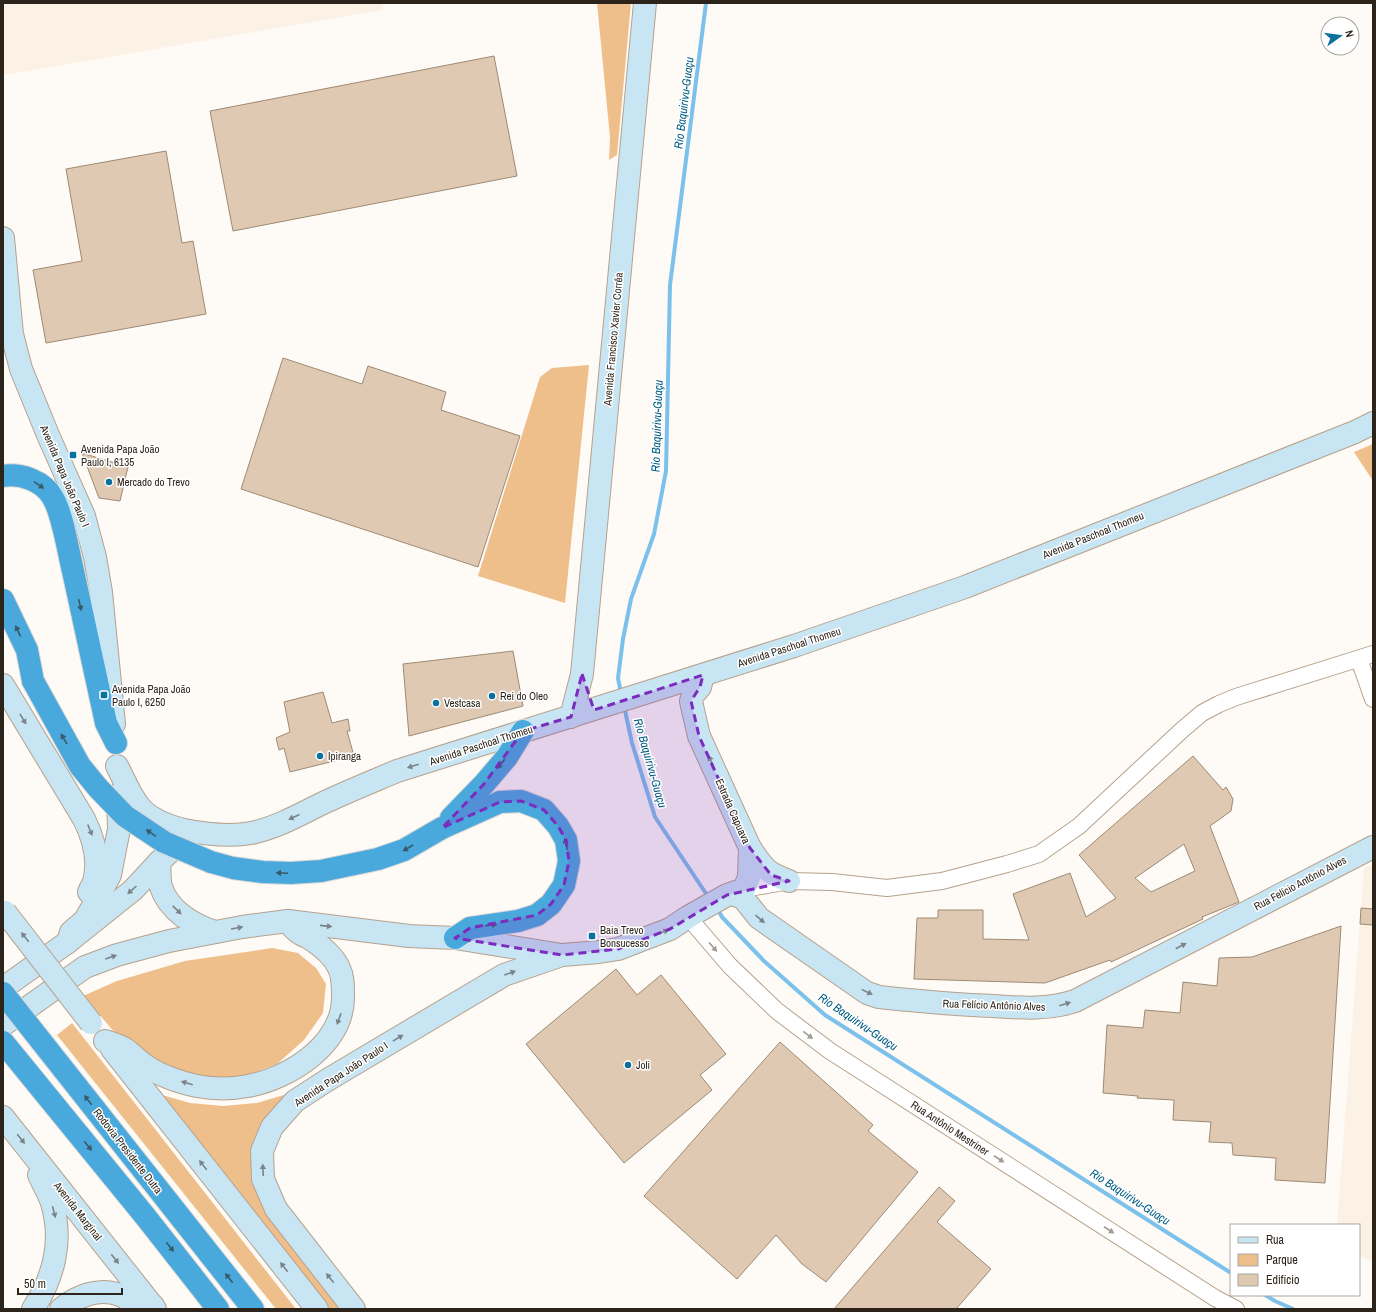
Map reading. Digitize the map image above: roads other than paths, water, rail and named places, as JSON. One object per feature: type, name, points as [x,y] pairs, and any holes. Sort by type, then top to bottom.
[{"type":"highway","points":[[3,476],[13,475],[26,478],[40,484],[53,497],[60,517],[106,723],[116,743]]},
{"type":"highway","points":[[3,600],[27,650],[33,681]]},
{"type":"highway","points":[[3,637],[33,681],[80,766],[98,788],[125,816],[164,842],[211,862],[233,868],[263,872],[291,874],[321,871],[378,859],[404,850],[442,828],[500,802],[521,801],[544,810],[558,826],[566,840],[569,861],[564,885],[551,904],[537,916],[518,921],[470,928],[455,938]]},
{"type":"highway","points":[[442,828],[484,784],[507,757],[523,731]]},
{"type":"highway","name":"Rodovia Presidente Dutra","points":[[3,993],[253,1309]]},
{"type":"highway","points":[[3,1042],[145,1216],[218,1309]]},
{"type":"main road","name":"Avenida Francisco Xavier Corrêa","points":[[571,717],[582,674],[645,3]]},
{"type":"main road","name":"Avenida Papa João Paulo I","points":[[3,238],[12,334],[21,369],[84,516],[95,557],[102,599],[116,743],[119,829],[110,875],[85,920],[71,932],[68,942]]},
{"type":"main road","name":"Avenida Paschoal Thomeu","points":[[196,832],[226,835],[250,833],[275,826],[360,786],[397,771],[794,646],[965,587],[1355,432],[1373,423]]},
{"type":"main road","name":"Avenida Francisco Xavier Corrêa","points":[[582,674],[586,693],[602,707]]},
{"type":"main road","name":"Estrada Capuava","points":[[703,675],[700,688],[693,695],[691,701],[699,736],[750,848],[749,877],[735,892]]},
{"type":"main road","points":[[3,686],[92,833],[96,865],[95,879],[85,902],[85,920]]},
{"type":"main road","name":"Estrada Capuava","points":[[649,692],[679,703],[691,728],[699,736]]},
{"type":"main road","name":"Avenida Papa João Paulo I","points":[[117,766],[133,797],[145,812],[160,822],[173,827],[196,832]]},
{"type":"main road","points":[[3,988],[68,942],[133,890],[179,843],[196,832]]},
{"type":"main road","name":"Rua Felício Antônio Alves","points":[[735,892],[743,898],[758,918],[867,993],[879,997],[957,1005],[1043,1008],[1059,1006],[1075,1001],[1373,846]]},
{"type":"main road","points":[[750,848],[762,866],[772,875],[789,881]]},
{"type":"main road","points":[[159,862],[161,886],[166,899],[187,919],[200,927],[215,932]]},
{"type":"main road","points":[[3,1026],[85,967],[117,955],[146,947],[242,927],[288,921],[409,936],[455,938],[562,955],[599,952],[618,948],[670,929],[695,913],[735,892]]},
{"type":"main road","points":[[4,910],[105,1041],[317,1309]]},
{"type":"main road","points":[[105,1041],[124,1048],[147,1066],[175,1080],[196,1086],[226,1088],[249,1086],[272,1078],[311,1057],[328,1040],[339,1022],[344,1004],[343,981],[339,968],[331,956],[318,944],[298,932],[288,921]]},
{"type":"main road","name":"Avenida Papa João Paulo I","points":[[354,1309],[276,1209],[263,1180],[262,1151],[272,1127],[295,1101],[329,1079],[504,975],[562,955]]},
{"type":"main road","name":"Avenida Marginal","points":[[3,1117],[154,1308]]},
{"type":"main road","points":[[33,1309],[43,1294],[50,1275],[56,1254],[57,1233],[56,1220],[51,1201],[39,1174],[39,1162]]},
{"type":"main road","points":[[61,1309],[71,1301],[85,1294],[104,1292],[119,1294],[139,1305],[154,1308]]},
{"type":"street","points":[[735,892],[789,881],[832,882],[888,888],[942,881],[1006,864],[1038,854],[1079,826],[1182,730],[1202,713],[1219,704],[1236,697],[1366,656],[1373,699]]},
{"type":"street","name":"Rua Antônio Mestriner","points":[[695,913],[730,966],[777,1011],[830,1051],[1214,1298],[1236,1309]]},
{"type":"waterway","name":"Rio Baquirivu-Guaçu","points":[[621,693],[618,678],[623,639],[631,599],[654,534],[666,471],[670,285],[706,3]]},
{"type":"waterway","name":"Rio Baquirivu-Guaçu","points":[[624,706],[632,743],[655,817],[709,898]]},
{"type":"waterway","name":"Rio Baquirivu-Guaçu","points":[[717,908],[722,917],[764,961],[825,1015],[1230,1272]]},
{"type":"waterway","name":"Rio Baquirivu-Guaçu","points":[[1267,1296],[1293,1309]]},
{"type":"place","name":"Avenida Papa João Paulo I, 6135","points":[[73,455]]},
{"type":"place","name":"Mercado do Trevo","points":[[109,482]]},
{"type":"place","name":"Avenida Papa João Paulo I, 6250","points":[[104,695]]},
{"type":"place","name":"Rei do Oleo","points":[[492,696]]},
{"type":"place","name":"Vestcasa","points":[[436,703]]},
{"type":"place","name":"Ipiranga","points":[[320,756]]},
{"type":"place","name":"Baia Trevo Bonsucesso","points":[[592,936]]},
{"type":"place","name":"Joli","points":[[628,1065]]}]
